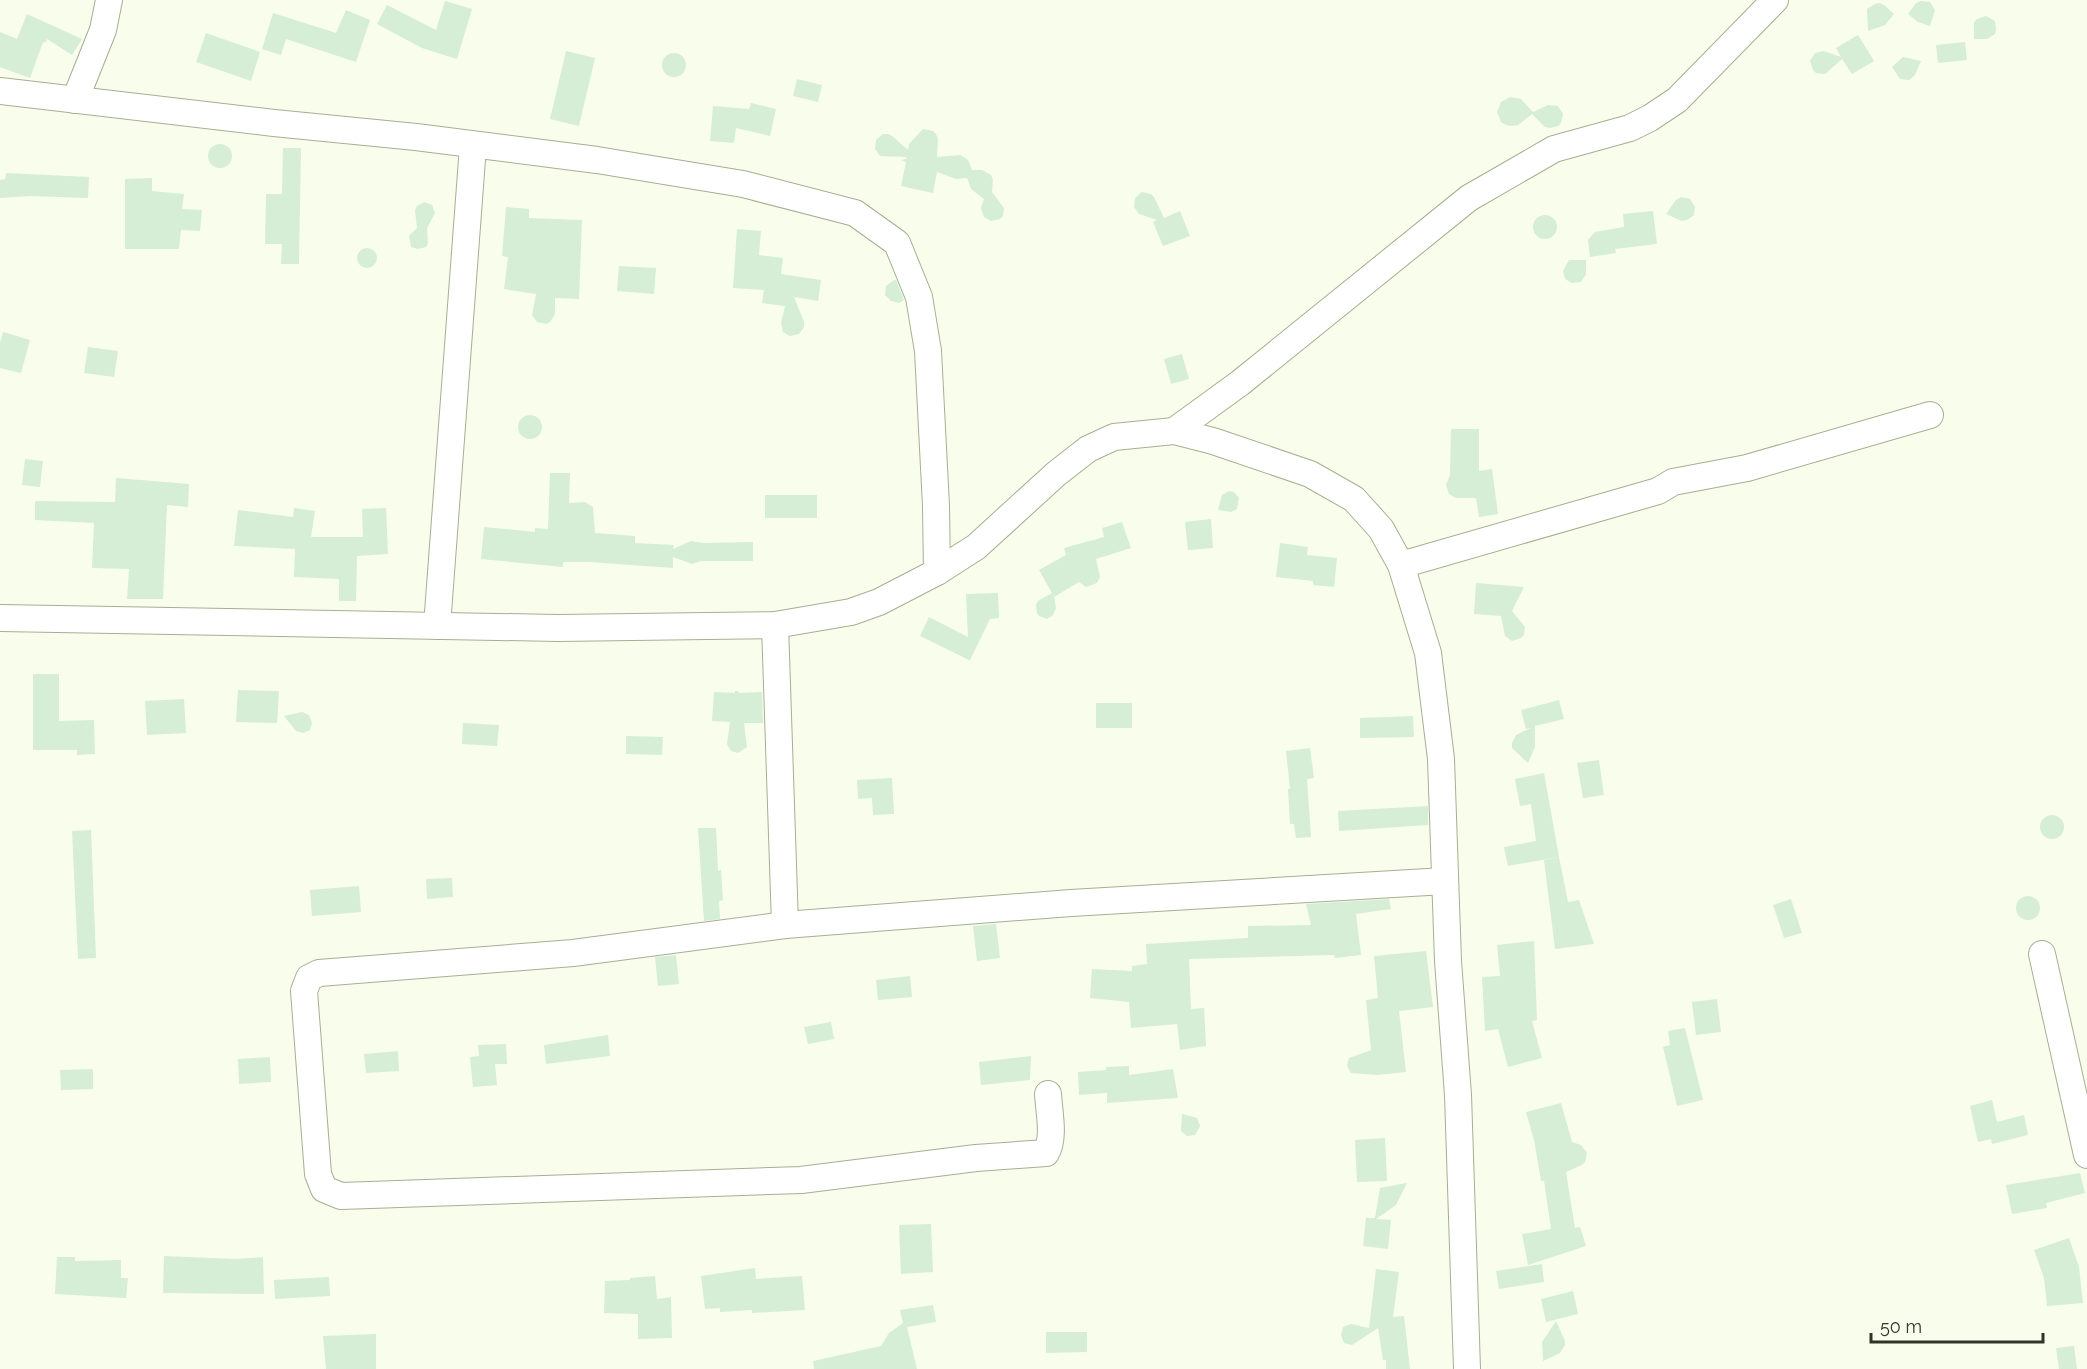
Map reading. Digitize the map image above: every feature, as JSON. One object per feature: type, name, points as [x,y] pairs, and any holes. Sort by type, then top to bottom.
[{"type":"street","points":[[75,100],[104,30],[110,0]]},
{"type":"street","points":[[1174,431],[1240,383],[1469,198],[1554,149],[1630,128],[1677,100],[1775,0]]},
{"type":"street","points":[[0,91],[416,137],[597,160],[743,184],[855,213],[897,243],[919,297],[928,351],[937,572]]},
{"type":"street","points":[[437,626],[473,146]]},
{"type":"street","points":[[1401,565],[1658,490],[1673,482],[1747,468],[1930,415]]},
{"type":"street","points":[[0,618],[558,628],[775,625],[850,612],[879,602],[937,572],[976,547],[1056,474],[1088,449],[1114,437],[1174,431],[1213,441],[1310,474],[1354,499],[1381,530],[1401,565],[1428,653],[1441,759],[1445,880],[1458,1095],[1467,1369]]},
{"type":"street","points":[[775,625],[785,925]]},
{"type":"street","points":[[1048,1094],[1050,1134],[1049,1148],[1046,1153],[976,1158],[801,1180],[341,1196],[324,1188],[318,1174],[304,991],[309,978],[319,973],[573,953],[785,925],[1071,903],[1445,880]]},
{"type":"street","points":[[2042,954],[2087,1155]]},
{"type":"building","points":[[445,1],[472,9],[457,59],[422,48],[377,24],[387,5],[436,30]]},
{"type":"building","points":[[1930,2],[1935,10],[1930,26],[1918,22],[1908,14],[1916,3]]},
{"type":"building","points":[[1879,3],[1894,14],[1885,25],[1868,31],[1867,9]]},
{"type":"building","points":[[346,10],[370,20],[356,62],[286,39],[281,55],[262,49],[273,13],[336,33]]},
{"type":"building","points":[[27,14],[82,39],[72,55],[47,39],[45,43],[43,42],[30,78],[0,67],[0,32],[17,39]]},
{"type":"building","points":[[1986,16],[1995,21],[1995,34],[1987,39],[1974,39],[1974,22]]},
{"type":"building","points":[[206,33],[260,52],[251,81],[196,62]]},
{"type":"building","points":[[1858,35],[1874,61],[1852,74],[1842,59],[1825,74],[1816,73],[1813,70],[1810,61],[1815,53],[1824,51],[1841,57],[1836,48]]},
{"type":"building","points":[[1965,42],[1967,60],[1938,63],[1936,45]]},
{"type":"building","points":[[566,51],[595,58],[579,126],[550,119]]},
{"type":"building","points":[[674,53],[682,57],[686,65],[682,73],[674,77],[666,73],[662,65],[666,57]]},
{"type":"building","points":[[1903,57],[1921,61],[1915,75],[1909,80],[1900,79],[1892,67]]},
{"type":"building","points":[[797,79],[822,85],[818,102],[793,96]]},
{"type":"building","points":[[1510,97],[1521,99],[1533,112],[1548,105],[1558,106],[1563,114],[1561,123],[1550,128],[1545,127],[1532,114],[1518,125],[1506,125],[1501,122],[1497,112],[1501,102]]},
{"type":"building","points":[[751,103],[776,109],[770,136],[736,128],[734,143],[710,141],[713,106],[749,109]]},
{"type":"building","points":[[923,129],[936,134],[937,157],[960,155],[968,160],[972,170],[982,170],[991,175],[992,192],[1004,208],[1000,219],[991,221],[984,217],[981,208],[984,199],[971,189],[967,178],[956,179],[937,172],[933,193],[901,186],[906,162],[901,160],[907,157],[880,156],[875,149],[876,140],[883,134],[888,134],[908,150],[909,144]]},
{"type":"building","points":[[220,144],[228,148],[232,156],[228,164],[220,168],[212,164],[208,156],[212,148]]},
{"type":"building","points":[[283,148],[301,148],[299,264],[281,264],[282,244],[265,244],[266,194],[282,194]]},
{"type":"building","points":[[6,173],[89,177],[88,198],[30,196],[0,198],[0,180],[5,179]]},
{"type":"building","points":[[152,178],[152,191],[184,194],[182,209],[202,210],[200,231],[181,230],[179,249],[125,249],[125,179]]},
{"type":"building","points":[[1142,192],[1154,197],[1164,218],[1180,211],[1190,236],[1163,246],[1153,222],[1157,220],[1139,214],[1134,207],[1135,198]]},
{"type":"building","points":[[1681,197],[1690,199],[1695,207],[1694,215],[1682,221],[1666,214]]},
{"type":"building","points":[[424,202],[432,205],[435,213],[427,228],[428,243],[426,247],[418,249],[411,247],[409,236],[417,228],[415,210]]},
{"type":"building","points":[[506,207],[529,209],[529,218],[582,220],[579,299],[555,298],[555,314],[546,324],[537,322],[532,315],[536,294],[504,289],[508,257],[502,256]]},
{"type":"building","points":[[1653,211],[1657,244],[1615,249],[1616,253],[1590,257],[1588,240],[1595,232],[1624,227],[1623,214]]},
{"type":"building","points":[[1545,215],[1553,219],[1557,227],[1553,235],[1545,239],[1537,235],[1533,227],[1537,219]]},
{"type":"building","points":[[737,229],[761,231],[759,255],[783,258],[781,274],[821,280],[818,301],[794,297],[804,322],[804,327],[799,334],[790,336],[783,332],[781,323],[785,306],[762,303],[764,290],[733,288]]},
{"type":"building","points":[[367,248],[374,251],[377,258],[374,265],[367,268],[360,265],[357,258],[360,251]]},
{"type":"building","points":[[1569,260],[1586,260],[1586,274],[1581,282],[1572,283],[1565,279],[1563,271]]},
{"type":"building","points":[[619,266],[656,268],[654,294],[617,291]]},
{"type":"building","points":[[894,280],[904,300],[899,303],[891,301],[885,295],[886,286]]},
{"type":"building","points":[[3,332],[30,340],[21,373],[0,368],[0,343]]},
{"type":"building","points":[[88,347],[118,351],[114,377],[84,373]]},
{"type":"building","points":[[1182,354],[1189,379],[1171,384],[1164,359]]},
{"type":"building","points":[[530,415],[538,419],[542,427],[538,435],[530,439],[522,435],[518,427],[522,419]]},
{"type":"building","points":[[1451,429],[1479,429],[1479,471],[1492,469],[1498,514],[1479,517],[1476,498],[1456,498],[1449,494],[1446,485],[1450,475]]},
{"type":"building","points":[[25,459],[43,461],[40,487],[22,485]]},
{"type":"building","points":[[550,473],[570,473],[569,503],[585,502],[593,507],[595,533],[635,536],[635,543],[674,545],[673,549],[691,541],[703,543],[753,542],[753,561],[701,561],[692,564],[673,557],[673,568],[589,562],[563,562],[563,567],[481,559],[484,527],[535,532],[535,528],[548,529]]},
{"type":"building","points":[[116,478],[189,484],[188,507],[167,505],[163,599],[127,599],[129,569],[92,568],[94,523],[35,520],[35,501],[115,502]]},
{"type":"building","points":[[1229,491],[1234,492],[1239,498],[1237,509],[1231,512],[1218,510],[1222,495]]},
{"type":"building","points":[[765,495],[817,495],[817,518],[765,518]]},
{"type":"building","points":[[294,508],[315,511],[311,537],[363,537],[362,509],[386,508],[388,554],[357,556],[356,601],[339,601],[339,579],[294,577],[295,549],[234,546],[238,510],[293,517]]},
{"type":"building","points":[[1211,519],[1213,548],[1188,550],[1185,522]]},
{"type":"building","points":[[1122,522],[1131,548],[1096,559],[1100,577],[1097,583],[1086,587],[1079,582],[1054,597],[1056,608],[1053,615],[1047,619],[1039,616],[1036,605],[1038,601],[1052,593],[1039,570],[1066,555],[1064,548],[1104,537],[1102,528]]},
{"type":"building","points":[[1280,543],[1308,547],[1307,555],[1337,558],[1334,587],[1313,585],[1313,581],[1276,577]]},
{"type":"building","points":[[1476,583],[1524,587],[1512,611],[1525,627],[1521,638],[1512,641],[1505,636],[1501,616],[1474,614]]},
{"type":"building","points":[[998,593],[999,618],[990,619],[969,662],[920,636],[929,617],[968,637],[966,594]]},
{"type":"building","points":[[33,674],[59,674],[59,721],[94,720],[95,754],[77,755],[77,750],[33,750]]},
{"type":"building","points":[[238,690],[279,691],[277,723],[236,722]]},
{"type":"building","points":[[735,691],[739,693],[762,692],[763,723],[744,723],[747,747],[738,753],[731,751],[727,744],[730,722],[712,721],[714,692],[735,693]]},
{"type":"building","points":[[184,699],[186,733],[147,735],[145,701]]},
{"type":"building","points":[[1559,700],[1564,719],[1535,726],[1535,747],[1528,763],[1512,748],[1516,735],[1531,728],[1526,729],[1521,710]]},
{"type":"building","points":[[1096,703],[1132,703],[1132,728],[1096,728]]},
{"type":"building","points":[[302,712],[309,715],[312,723],[310,730],[303,733],[296,731],[284,716]]},
{"type":"building","points":[[1413,716],[1414,737],[1360,738],[1360,718]]},
{"type":"building","points":[[463,723],[499,725],[497,746],[462,744]]},
{"type":"building","points":[[626,736],[663,737],[662,755],[626,754]]},
{"type":"building","points":[[1310,748],[1314,778],[1307,779],[1311,837],[1296,838],[1294,824],[1290,824],[1288,789],[1290,789],[1286,751]]},
{"type":"building","points":[[1599,760],[1604,795],[1583,798],[1577,763]]},
{"type":"building","points":[[1544,773],[1559,857],[1508,866],[1504,847],[1536,841],[1531,804],[1520,806],[1515,779]]},
{"type":"building","points":[[892,778],[894,814],[873,815],[872,798],[858,799],[857,780]]},
{"type":"building","points":[[1428,806],[1428,825],[1339,831],[1338,811]]},
{"type":"building","points":[[2052,815],[2060,819],[2064,827],[2060,835],[2052,839],[2044,835],[2040,827],[2044,819]]},
{"type":"building","points":[[698,828],[716,828],[718,871],[721,870],[723,900],[719,901],[720,919],[704,921]]},
{"type":"building","points":[[91,830],[96,958],[78,959],[72,831]]},
{"type":"building","points":[[1559,857],[1568,902],[1579,900],[1594,944],[1555,949],[1544,860]]},
{"type":"building","points":[[452,878],[453,897],[427,899],[426,879]]},
{"type":"building","points":[[359,886],[361,912],[312,916],[310,890]]},
{"type":"building","points":[[2028,896],[2036,900],[2040,908],[2036,916],[2028,920],[2020,916],[2016,908],[2020,900]]},
{"type":"building","points":[[1389,899],[1391,909],[1356,914],[1361,955],[1335,958],[1334,955],[1189,959],[1191,1009],[1204,1008],[1206,1046],[1180,1050],[1177,1024],[1131,1028],[1129,1002],[1090,998],[1092,969],[1132,971],[1132,966],[1147,964],[1146,944],[1248,938],[1248,926],[1311,925],[1306,904]]},
{"type":"building","points":[[1791,899],[1802,933],[1784,938],[1773,905]]},
{"type":"building","points":[[996,924],[1000,958],[977,961],[973,926]]},
{"type":"building","points":[[1534,941],[1537,1020],[1532,1021],[1542,1058],[1508,1067],[1498,1029],[1485,1031],[1482,977],[1500,976],[1497,945]]},
{"type":"building","points":[[1426,951],[1433,1007],[1399,1011],[1406,1072],[1377,1075],[1351,1073],[1347,1066],[1349,1058],[1371,1050],[1366,1000],[1378,998],[1374,956]]},
{"type":"building","points":[[676,955],[679,984],[658,986],[655,957]]},
{"type":"building","points":[[910,976],[912,997],[878,1000],[876,980]]},
{"type":"building","points":[[1717,999],[1721,1032],[1696,1035],[1692,1002]]},
{"type":"building","points":[[831,1022],[834,1039],[808,1044],[804,1027]]},
{"type":"building","points":[[1685,1028],[1703,1100],[1677,1106],[1663,1047],[1670,1045],[1668,1031]]},
{"type":"building","points":[[608,1035],[610,1056],[546,1064],[544,1045]]},
{"type":"building","points":[[506,1044],[507,1064],[495,1064],[497,1085],[473,1087],[470,1057],[479,1056],[478,1045]]},
{"type":"building","points":[[398,1051],[399,1071],[366,1073],[364,1054]]},
{"type":"building","points":[[1031,1056],[1030,1080],[981,1085],[979,1062]]},
{"type":"building","points":[[270,1057],[271,1082],[239,1084],[238,1059]]},
{"type":"building","points":[[1129,1066],[1129,1075],[1173,1069],[1178,1098],[1107,1103],[1107,1093],[1079,1095],[1078,1072]]},
{"type":"building","points":[[93,1069],[93,1089],[61,1090],[60,1070]]},
{"type":"building","points":[[1992,1100],[1997,1122],[2024,1115],[2028,1135],[1992,1144],[1991,1139],[1978,1142],[1970,1106]]},
{"type":"building","points":[[1561,1103],[1572,1142],[1581,1145],[1587,1153],[1582,1165],[1566,1172],[1575,1228],[1580,1227],[1586,1246],[1528,1265],[1522,1234],[1551,1229],[1544,1181],[1541,1181],[1534,1140],[1526,1112]]},
{"type":"building","points":[[1182,1114],[1197,1118],[1200,1126],[1195,1135],[1187,1136],[1181,1131]]},
{"type":"building","points":[[1385,1138],[1387,1181],[1357,1182],[1355,1140]]},
{"type":"building","points":[[2080,1173],[2085,1193],[2046,1203],[2047,1208],[2012,1214],[2006,1185]]},
{"type":"building","points":[[1407,1183],[1396,1205],[1376,1219],[1391,1220],[1388,1249],[1363,1246],[1366,1218],[1375,1218],[1380,1188]]},
{"type":"building","points":[[931,1224],[933,1272],[901,1274],[899,1225]]},
{"type":"building","points":[[2069,1238],[2079,1267],[2083,1303],[2047,1306],[2044,1278],[2034,1250]]},
{"type":"building","points":[[164,1256],[236,1259],[263,1257],[264,1294],[163,1293]]},
{"type":"building","points":[[57,1257],[75,1257],[75,1261],[121,1260],[121,1278],[128,1278],[126,1298],[55,1294]]},
{"type":"building","points":[[1542,1264],[1544,1282],[1499,1289],[1496,1271]]},
{"type":"building","points":[[755,1268],[756,1279],[802,1276],[805,1310],[752,1313],[752,1310],[720,1312],[720,1308],[705,1309],[701,1276]]},
{"type":"building","points":[[1376,1269],[1399,1272],[1393,1317],[1404,1316],[1410,1369],[1386,1369],[1378,1328],[1352,1345],[1344,1343],[1341,1335],[1343,1327],[1351,1324],[1369,1328]]},
{"type":"building","points":[[655,1276],[657,1299],[671,1297],[672,1338],[638,1339],[638,1314],[604,1313],[605,1281]]},
{"type":"building","points":[[329,1277],[330,1296],[275,1299],[274,1280]]},
{"type":"building","points":[[1573,1291],[1578,1314],[1546,1322],[1541,1299]]},
{"type":"building","points":[[933,1305],[936,1322],[907,1327],[917,1369],[814,1369],[813,1361],[881,1346],[889,1333],[903,1323],[900,1310]]},
{"type":"building","points":[[1556,1321],[1565,1345],[1560,1353],[1543,1361],[1542,1342]]},
{"type":"building","points":[[1046,1332],[1087,1332],[1087,1352],[1046,1353]]},
{"type":"building","points":[[376,1334],[376,1369],[326,1369],[323,1336]]},
{"type":"building","points":[[2074,1346],[2077,1369],[2059,1369],[2056,1348]]}]
